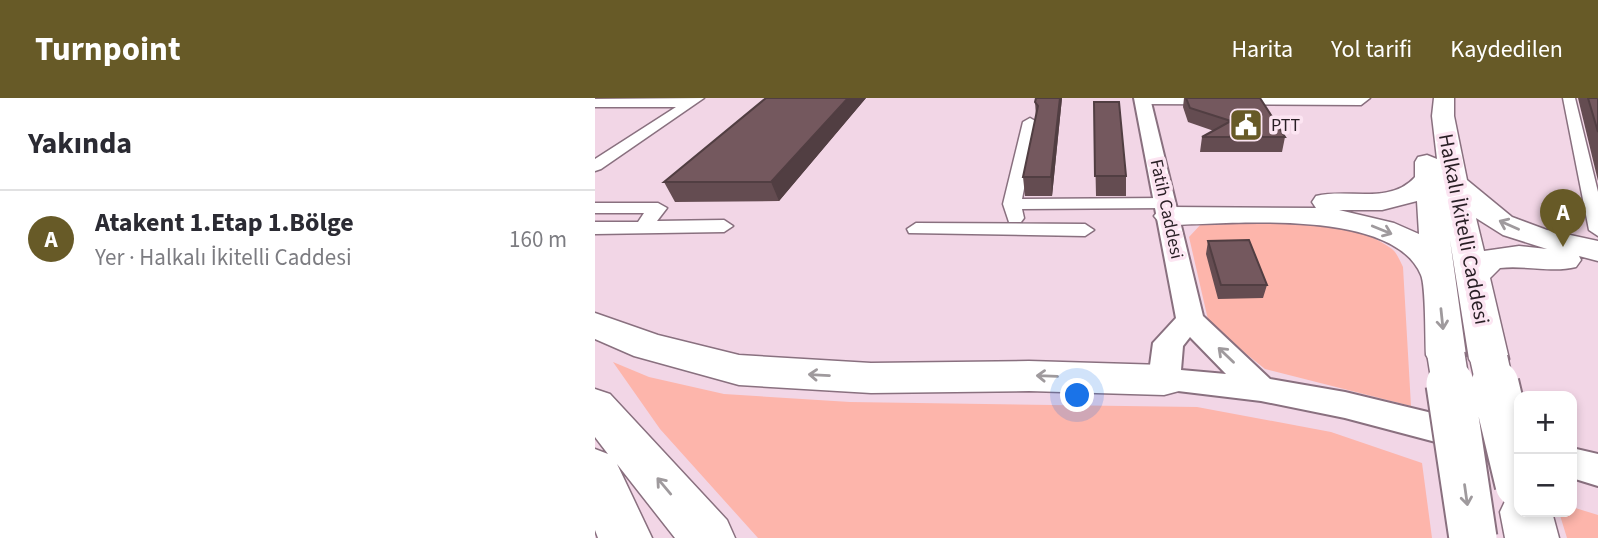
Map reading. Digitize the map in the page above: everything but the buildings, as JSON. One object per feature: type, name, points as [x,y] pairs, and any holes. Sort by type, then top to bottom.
[{"type":"main road","name":"Halkalı İkitelli Caddesi","points":[[1423,98],[1422,115],[1472,277],[1468,357]]},
{"type":"main road","name":"Halkalı İkitelli Caddesi","points":[[1444,98],[1437,272],[1468,357]]},
{"type":"main road","points":[[1167,210],[1403,198],[1442,181],[1501,223],[1534,236],[1598,251]]},
{"type":"main road","points":[[1167,210],[1321,217],[1364,223],[1410,243],[1437,272]]},
{"type":"main road","points":[[1472,277],[1490,259],[1519,256],[1598,265]]},
{"type":"main road","points":[[595,325],[648,346],[739,370],[871,378],[1029,376],[1164,380]]},
{"type":"main road","points":[[1468,357],[1514,472]]},
{"type":"main road","points":[[1468,357],[1473,538]]},
{"type":"main road","points":[[595,406],[708,538]]},
{"type":"main road","points":[[595,470],[625,538]]},
{"type":"main road","points":[[1527,517],[1532,538]]},
{"type":"street","points":[[1142,99],[1361,101],[1364,98]]},
{"type":"street","points":[[1569,98],[1598,230]]},
{"type":"street","name":"Fatih Caddesi","points":[[1142,99],[1190,320]]},
{"type":"street","points":[[595,103],[695,100]]},
{"type":"street","points":[[595,166],[695,100]]},
{"type":"street","points":[[595,112],[615,101]]},
{"type":"street","points":[[1018,230],[1012,204],[1030,122]]},
{"type":"street","points":[[1580,148],[1598,151]]},
{"type":"street","points":[[1012,204],[1167,210]]},
{"type":"street","points":[[595,208],[658,208],[643,227]]},
{"type":"street","points":[[595,228],[724,226]]},
{"type":"street","points":[[916,229],[1085,230]]},
{"type":"street","points":[[1261,389],[1190,320],[1168,343],[1164,380],[1261,389],[1345,405],[1514,448]]},
{"type":"street","points":[[1577,464],[1598,470]]},
{"type":"shaded area","points":[[1275,221],[1327,225],[1373,238],[1392,249],[1403,267],[1411,406],[1265,369],[1209,324],[1189,237],[1203,222]]},
{"type":"shaded area","points":[[613,362],[649,377],[724,394],[850,402],[1197,407],[1331,432],[1422,463],[1432,538],[758,538],[660,429]]},
{"type":"shaded area","points":[[1577,509],[1598,515],[1598,538],[1567,538],[1561,517],[1577,517]]},
{"type":"place","name":"PTT","points":[[1246,125]]},
{"type":"place","name":"Atakent 1.Etap 1.Bölge","points":[[1563,247]]}]
